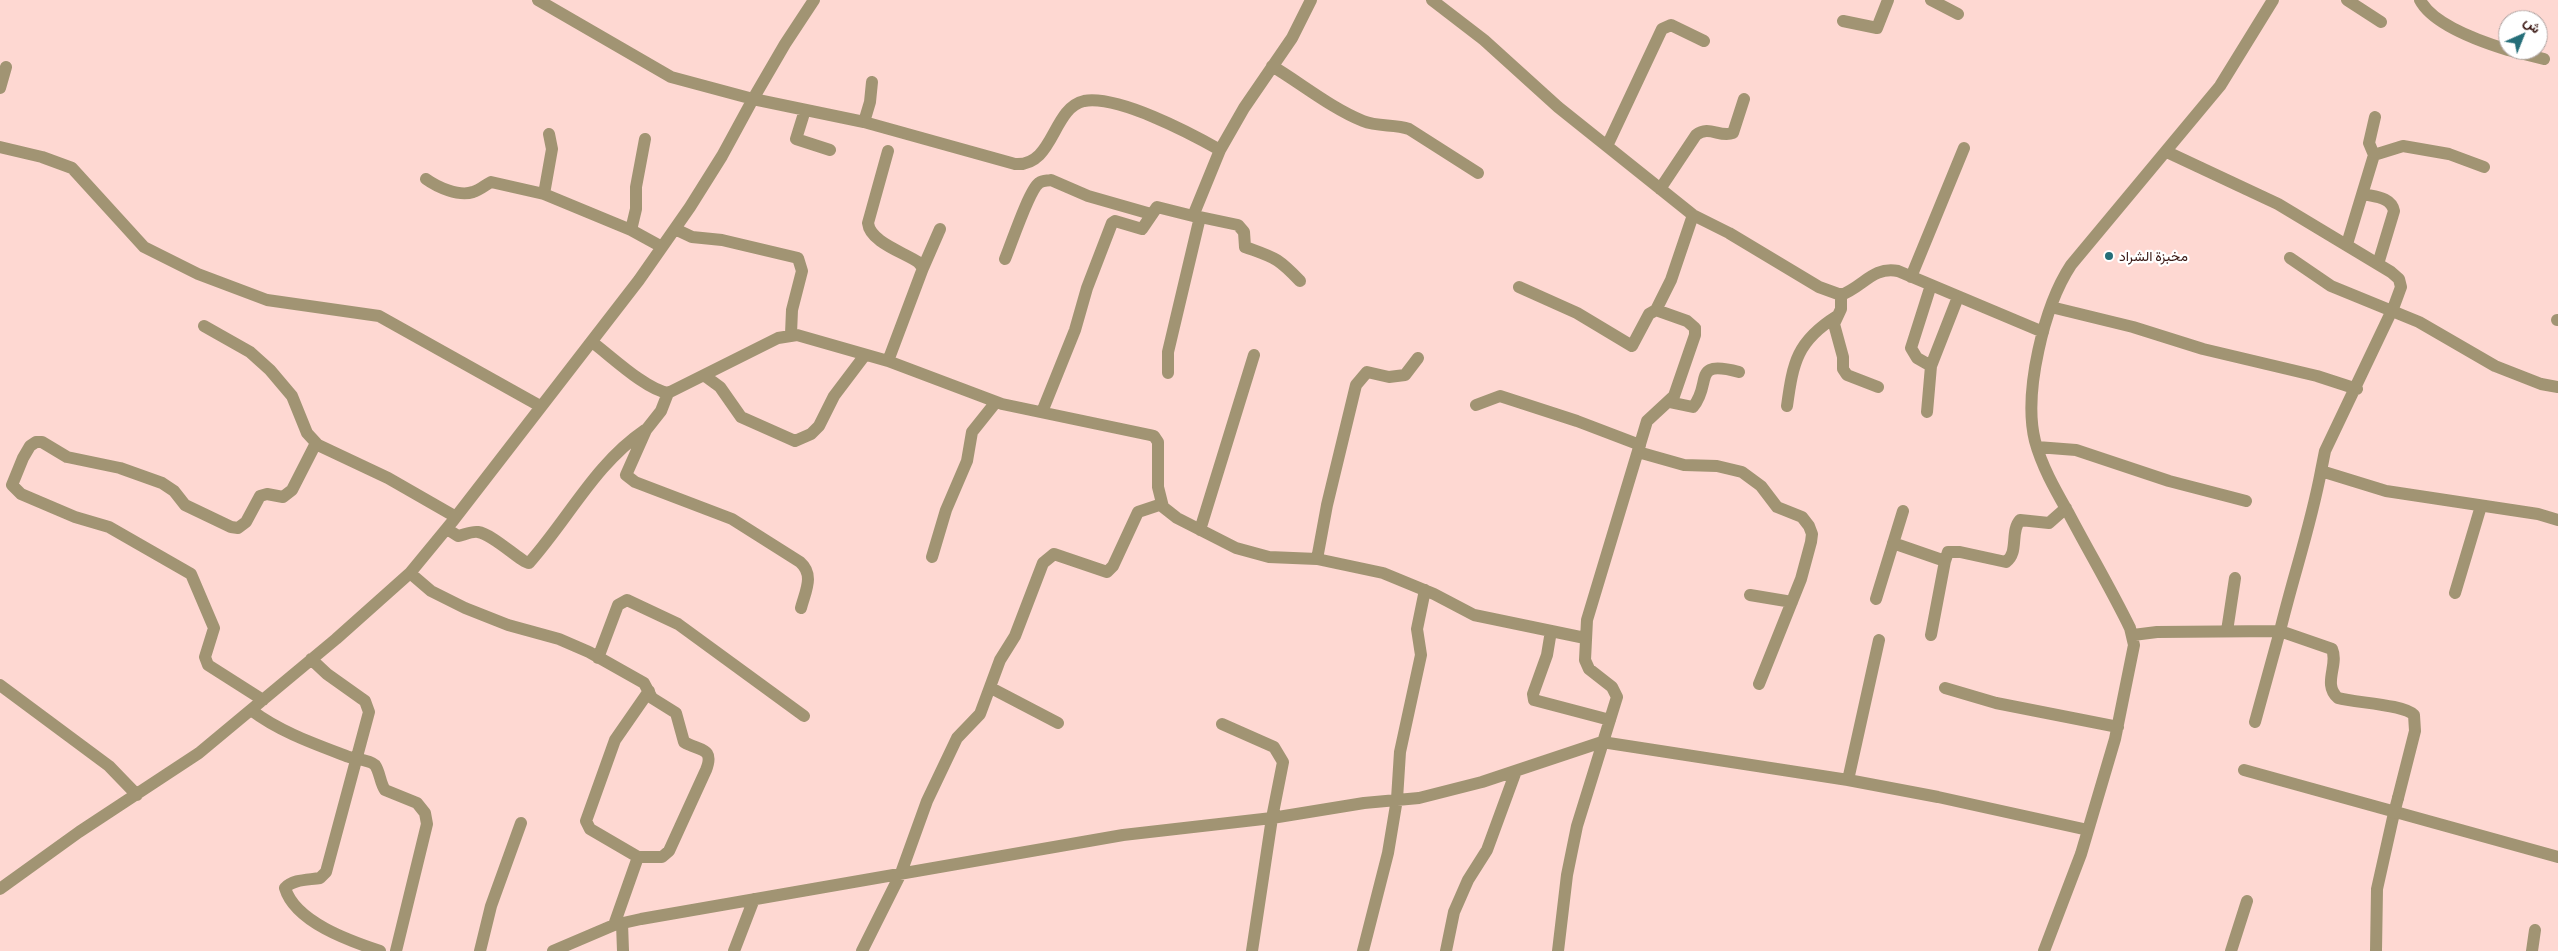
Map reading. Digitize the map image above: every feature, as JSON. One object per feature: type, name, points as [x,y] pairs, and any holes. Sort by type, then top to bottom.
[{"type":"street","points":[[538,0],[671,77],[753,99],[864,122],[943,146],[1026,165],[1037,158],[1070,110],[1084,101],[1097,101],[1152,116],[1220,150]]},
{"type":"street","points":[[0,889],[13,878],[193,757],[370,610],[410,573],[447,529],[540,406],[592,342],[675,229],[722,156],[785,44],[814,0]]},
{"type":"street","points":[[1168,373],[1168,352],[1196,216],[1220,150],[1272,66],[1292,38],[1311,0]]},
{"type":"street","points":[[1432,0],[1484,40],[1558,107],[1693,216],[1819,286],[1841,295]]},
{"type":"street","points":[[1843,21],[1877,28],[1888,0]]},
{"type":"street","points":[[1931,0],[1958,14]]},
{"type":"street","points":[[2044,951],[2088,830],[2118,727],[2134,640],[2063,510],[2037,447],[2032,424],[2032,404],[2036,364],[2043,332],[2064,276],[2080,252],[2167,152],[2230,71],[2273,0]]},
{"type":"street","points":[[2347,0],[2381,22]]},
{"type":"street","points":[[2420,0],[2432,14],[2459,31],[2498,47]]},
{"type":"street","points":[[1607,146],[1662,30],[1671,25],[1704,41]]},
{"type":"street","points":[[1272,66],[1356,118],[1375,124],[1410,129],[1478,173]]},
{"type":"street","points":[[0,88],[6,67]]},
{"type":"street","points":[[864,122],[870,102],[872,82]]},
{"type":"street","points":[[1660,189],[1696,134],[1708,130],[1725,135],[1733,133],[1744,99]]},
{"type":"street","points":[[805,110],[796,139],[830,150]]},
{"type":"street","points":[[2347,244],[2374,155],[2368,142],[2375,117]]},
{"type":"street","points":[[544,194],[552,149],[549,134]]},
{"type":"street","points":[[631,230],[636,208],[636,187],[645,139]]},
{"type":"street","points":[[2374,155],[2403,146],[2449,154],[2484,166]]},
{"type":"street","points":[[0,147],[42,157],[72,168],[144,247],[198,274],[267,300],[379,316],[540,406]]},
{"type":"street","points":[[1911,277],[1964,148]]},
{"type":"street","points":[[888,150],[868,228],[877,238],[918,262],[923,268]]},
{"type":"street","points":[[2167,152],[2278,204],[2347,244],[2396,276],[2401,287],[2357,389],[2325,451],[2314,508],[2296,564],[2255,722]]},
{"type":"street","points":[[426,179],[432,184],[460,193],[476,191],[491,182],[544,194],[631,230],[662,247]]},
{"type":"street","points":[[1005,259],[1029,199],[1036,186],[1044,181],[1051,180],[1088,196],[1152,214]]},
{"type":"street","points":[[2363,194],[2388,201],[2393,206],[2394,211],[2378,264]]},
{"type":"street","points":[[1042,412],[1076,330],[1087,288],[1112,223],[1115,222],[1140,229],[1157,207],[1238,225],[1244,232],[1245,247],[1266,253],[1280,260],[1300,281]]},
{"type":"street","points":[[1519,286],[1577,313],[1632,346],[1649,314],[1656,310],[1671,280],[1693,216]]},
{"type":"street","points":[[675,229],[692,237],[722,240],[798,258],[802,271],[792,310],[791,334]]},
{"type":"street","points":[[888,362],[923,268],[940,229]]},
{"type":"street","points":[[2290,258],[2331,286],[2419,322],[2495,366],[2541,384],[2558,387]]},
{"type":"street","points":[[1841,295],[1880,271],[1889,269],[2043,332]]},
{"type":"street","points":[[1931,285],[1911,348],[1917,358],[1931,366]]},
{"type":"street","points":[[1841,295],[1843,302],[1834,324],[1834,330],[1843,357],[1843,369],[1847,375],[1878,387]]},
{"type":"street","points":[[1927,412],[1931,393],[1931,366],[1958,297]]},
{"type":"street","points":[[2051,307],[2133,327],[2203,349],[2317,376],[2357,389]]},
{"type":"street","points":[[1558,951],[1567,875],[1575,834],[1617,697],[1612,687],[1589,669],[1585,660],[1585,638],[1588,620],[1647,421],[1669,402],[1682,375],[1695,335],[1695,328],[1687,320],[1656,310]]},
{"type":"street","points":[[1787,406],[1792,373],[1799,351],[1823,325],[1837,316]]},
{"type":"street","points":[[204,326],[250,352],[270,370],[292,396],[300,420],[307,433],[316,443],[388,478],[456,517]]},
{"type":"street","points":[[592,342],[641,379],[656,389],[668,393],[778,338],[791,334],[888,362],[996,402],[1154,436],[1158,442],[1156,467],[1162,504],[1168,512],[1236,548],[1256,555],[1317,559],[1383,573],[1426,590],[1482,617],[1585,638]]},
{"type":"street","points":[[705,376],[720,387],[741,418],[795,441],[811,434],[819,426],[834,396],[864,355]]},
{"type":"street","points":[[1200,530],[1254,355]]},
{"type":"street","points":[[1317,559],[1327,506],[1356,385],[1367,372],[1389,377],[1405,375],[1418,358]]},
{"type":"street","points":[[1669,402],[1693,407],[1705,375],[1710,369],[1718,366],[1738,372]]},
{"type":"street","points":[[668,393],[661,411],[646,430],[626,475],[635,482],[732,519],[800,562],[807,568],[809,575],[801,608]]},
{"type":"street","points":[[1476,405],[1500,396],[1576,421],[1684,465],[1716,466],[1742,472],[1761,486],[1777,507],[1806,520],[1812,534],[1811,542],[1792,602],[1759,684]]},
{"type":"street","points":[[932,557],[946,510],[967,461],[972,432],[996,402]]},
{"type":"street","points":[[447,529],[458,536],[478,532],[513,551],[525,562],[529,562],[601,468],[624,446],[646,430]]},
{"type":"street","points":[[262,700],[208,665],[205,657],[214,628],[191,574],[109,527],[75,517],[21,494],[12,485],[30,446],[36,442],[42,442],[67,457],[120,468],[162,483],[174,491],[185,506],[231,527],[238,528],[246,522],[260,496],[267,494],[283,497],[292,490],[316,443]]},
{"type":"street","points":[[2037,447],[2076,450],[2169,481],[2246,501]]},
{"type":"street","points":[[2321,471],[2386,491],[2558,520]]},
{"type":"street","points":[[862,951],[901,873],[928,801],[957,738],[980,714],[1000,660],[1015,636],[1046,560],[1054,554],[1061,555],[1107,572],[1113,566],[1138,512],[1162,504]]},
{"type":"street","points":[[2455,593],[2481,506]]},
{"type":"street","points":[[1931,635],[1946,555],[1952,551],[2006,562],[2012,555],[2017,525],[2020,520],[2049,523],[2063,510]]},
{"type":"street","points":[[1876,598],[1903,511]]},
{"type":"street","points":[[1893,543],[1945,561]]},
{"type":"street","points":[[410,573],[431,591],[464,608],[508,625],[558,639],[598,658],[644,683],[649,691],[654,700],[676,714],[684,742],[706,751],[710,760],[668,854],[662,857],[638,857],[590,830],[586,821],[616,740],[649,691]]},
{"type":"street","points":[[2227,631],[2235,578]]},
{"type":"street","points":[[1363,951],[1388,853],[1396,799],[1400,752],[1421,655],[1417,629],[1426,590]]},
{"type":"street","points":[[1750,595],[1792,602]]},
{"type":"street","points":[[598,658],[618,605],[627,600],[678,624],[804,716]]},
{"type":"street","points":[[1551,630],[1547,655],[1533,694],[1534,700],[1610,720]]},
{"type":"street","points":[[2134,640],[2157,632],[2280,630],[2332,649],[2333,658],[2330,684],[2331,690],[2338,698],[2407,710],[2414,715],[2415,731],[2377,889],[2376,951]]},
{"type":"street","points":[[1848,780],[1879,640]]},
{"type":"street","points":[[311,659],[367,705],[366,722],[355,759],[339,831],[324,876],[288,885],[285,888],[300,911],[315,924],[380,951]]},
{"type":"street","points":[[0,685],[109,766],[137,795]]},
{"type":"street","points":[[991,688],[1058,722]]},
{"type":"street","points":[[1945,688],[1996,703],[2118,727]]},
{"type":"street","points":[[251,710],[267,722],[355,759],[372,763],[376,766],[385,790],[412,800],[422,808],[427,818],[424,844],[396,951]]},
{"type":"street","points":[[1222,724],[1274,747],[1280,754],[1283,762],[1272,818],[1252,951]]},
{"type":"street","points":[[553,951],[618,924],[754,899],[1123,835],[1272,818],[1447,792],[1602,742],[1848,780],[2088,830]]},
{"type":"street","points":[[2244,770],[2558,857]]},
{"type":"street","points":[[1446,951],[1454,912],[1468,880],[1487,850],[1516,771]]},
{"type":"street","points":[[480,951],[491,906],[521,822]]},
{"type":"street","points":[[623,951],[618,924],[638,857]]},
{"type":"street","points":[[0,876],[13,878]]},
{"type":"street","points":[[734,951],[754,899]]},
{"type":"street","points":[[2231,951],[2247,901]]},
{"type":"street","points":[[2532,951],[2535,930]]},
{"type":"place","name":"مخبزة الشراد","points":[[2109,256]]}]
